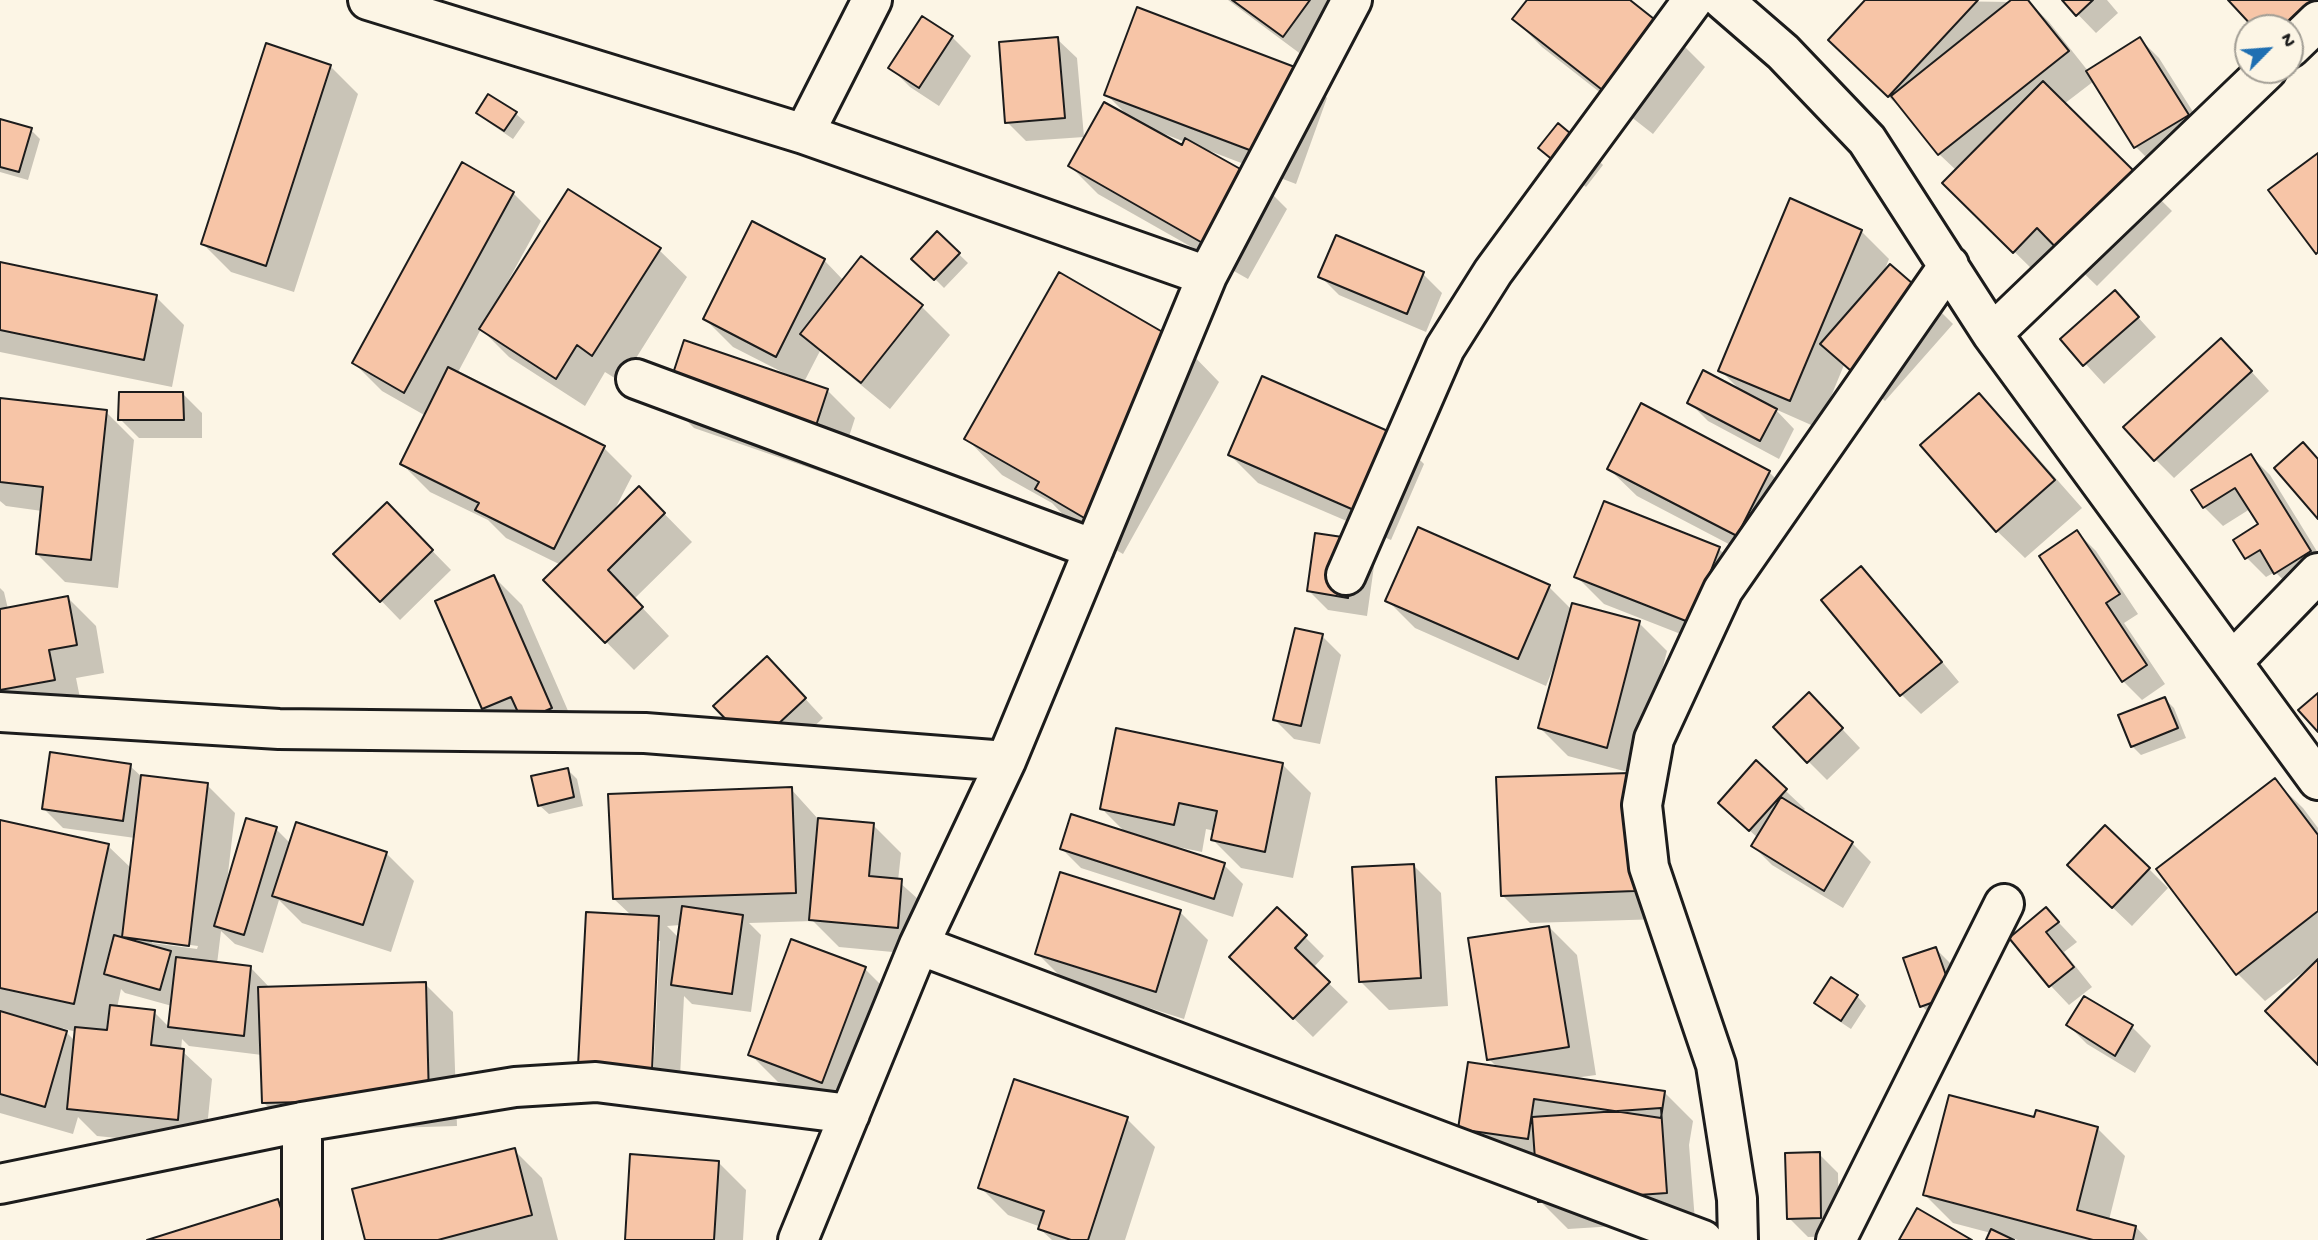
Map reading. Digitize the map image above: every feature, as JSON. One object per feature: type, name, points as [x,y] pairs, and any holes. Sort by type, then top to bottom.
[{"type":"street","points":[[368,0],[804,134],[1207,276]]},
{"type":"street","points":[[804,134],[872,0]]},
{"type":"street","points":[[798,1240],[919,945],[1006,761],[1207,276],[1352,0]]},
{"type":"street","points":[[1346,575],[1445,348],[1493,272],[1693,0]]},
{"type":"street","points":[[1740,5],[1867,140],[1992,334],[2318,780]]},
{"type":"street","points":[[2304,34],[2318,21]]},
{"type":"street","points":[[1992,334],[2252,84]]},
{"type":"street","points":[[1738,1240],[1737,1199],[1716,1065],[1650,867],[1642,805],[1654,739],[1723,590],[1949,265]]},
{"type":"street","points":[[636,379],[1094,549]]},
{"type":"street","points":[[2233,661],[2318,573]]},
{"type":"street","points":[[0,712],[279,729],[645,733],[1006,761]]},
{"type":"street","points":[[1836,1240],[2004,904]]},
{"type":"street","points":[[919,945],[1703,1240]]},
{"type":"street","points":[[0,1184],[302,1122],[515,1087],[596,1082],[850,1114]]},
{"type":"street","points":[[302,1122],[302,1240]]},
{"type":"building","points":[[1232,0],[1310,0],[1283,37]]},
{"type":"building","points":[[1527,0],[1630,0],[1678,38],[1624,107],[1512,19]]},
{"type":"building","points":[[1865,0],[1978,0],[1888,97],[1828,40]]},
{"type":"building","points":[[2011,0],[2028,0],[2069,51],[1938,155],[1891,96]]},
{"type":"building","points":[[2062,0],[2093,0],[2076,16]]},
{"type":"building","points":[[2228,0],[2313,0],[2298,14],[2241,14]]},
{"type":"building","points":[[1137,7],[1300,69],[1268,157],[1104,95]]},
{"type":"building","points":[[922,16],[953,36],[919,88],[888,68]]},
{"type":"building","points":[[1058,37],[1065,118],[1005,123],[999,42]]},
{"type":"building","points":[[2140,37],[2189,115],[2134,148],[2086,71]]},
{"type":"building","points":[[266,43],[331,65],[266,266],[201,244]]},
{"type":"building","points":[[2043,81],[2145,182],[2068,260],[2037,228],[2013,253],[1942,183]]},
{"type":"building","points":[[488,94],[517,112],[504,131],[476,113]]},
{"type":"building","points":[[1104,102],[1182,145],[1185,138],[1260,180],[1220,253],[1068,166]]},
{"type":"building","points":[[0,119],[32,128],[19,172],[0,167]]},
{"type":"building","points":[[1558,123],[1596,155],[1576,179],[1538,148]]},
{"type":"building","points":[[2318,153],[2318,252],[2316,254],[2268,190]]},
{"type":"building","points":[[462,162],[514,192],[404,393],[352,363]]},
{"type":"building","points":[[568,189],[661,248],[592,356],[577,345],[556,379],[479,329]]},
{"type":"building","points":[[1790,198],[1862,230],[1790,401],[1718,371]]},
{"type":"building","points":[[752,221],[825,259],[776,357],[703,319]]},
{"type":"building","points":[[937,231],[960,253],[934,280],[911,259]]},
{"type":"building","points":[[1336,235],[1424,272],[1407,314],[1318,277]]},
{"type":"building","points":[[861,256],[923,305],[861,383],[800,334]]},
{"type":"building","points":[[0,262],[157,295],[144,360],[0,330]]},
{"type":"building","points":[[1890,264],[1935,303],[1865,383],[1820,344]]},
{"type":"building","points":[[1059,272],[1185,345],[1086,519],[1035,489],[1039,482],[964,439]]},
{"type":"building","points":[[2115,290],[2139,317],[2083,366],[2060,339]]},
{"type":"building","points":[[2221,338],[2252,371],[2154,461],[2123,427]]},
{"type":"building","points":[[684,340],[828,389],[808,450],[664,401]]},
{"type":"building","points":[[448,367],[605,446],[554,549],[475,510],[479,503],[400,464]]},
{"type":"building","points":[[1703,370],[1777,409],[1760,441],[1687,403]]},
{"type":"building","points":[[1262,376],[1397,435],[1363,514],[1228,455]]},
{"type":"building","points":[[119,392],[183,392],[184,420],[118,420]]},
{"type":"building","points":[[1979,393],[2055,480],[1996,532],[1920,445]]},
{"type":"building","points":[[0,398],[107,410],[91,560],[36,554],[43,487],[0,482]]},
{"type":"building","points":[[1641,403],[1770,471],[1737,536],[1607,469]]},
{"type":"building","points":[[2303,442],[2318,459],[2318,519],[2274,468]]},
{"type":"building","points":[[2251,454],[2311,551],[2274,574],[2260,550],[2245,559],[2233,540],[2258,524],[2235,488],[2203,508],[2191,490]]},
{"type":"building","points":[[639,486],[665,513],[608,570],[643,607],[605,643],[543,580]]},
{"type":"building","points":[[1604,501],[1720,547],[1691,623],[1574,577]]},
{"type":"building","points":[[387,502],[433,550],[380,602],[333,554]]},
{"type":"building","points":[[1418,527],[1550,585],[1518,659],[1385,601]]},
{"type":"building","points":[[2077,530],[2120,594],[2106,603],[2147,665],[2122,682],[2039,556]]},
{"type":"building","points":[[1315,533],[1356,539],[1348,598],[1307,591]]},
{"type":"building","points":[[1861,566],[1942,662],[1900,696],[1821,600]]},
{"type":"building","points":[[494,575],[552,708],[522,721],[511,697],[482,709],[435,601]]},
{"type":"building","points":[[68,596],[77,645],[49,650],[55,680],[0,690],[0,609]]},
{"type":"building","points":[[1572,603],[1640,621],[1607,748],[1538,728]]},
{"type":"building","points":[[1295,628],[1323,634],[1301,726],[1273,720]]},
{"type":"building","points":[[767,656],[806,698],[762,739],[739,733],[713,706]]},
{"type":"building","points":[[1809,692],[1843,728],[1807,763],[1773,727]]},
{"type":"building","points":[[2318,693],[2318,732],[2298,710]]},
{"type":"building","points":[[2165,697],[2178,728],[2131,747],[2118,715]]},
{"type":"building","points":[[1116,728],[1283,763],[1265,852],[1211,840],[1217,811],[1179,803],[1174,825],[1100,809]]},
{"type":"building","points":[[50,752],[131,764],[123,821],[42,809]]},
{"type":"building","points":[[1756,760],[1787,789],[1749,831],[1718,803]]},
{"type":"building","points":[[568,768],[574,797],[538,806],[531,776]]},
{"type":"building","points":[[1630,773],[1635,891],[1501,896],[1496,777]]},
{"type":"building","points":[[141,775],[208,783],[189,946],[122,937]]},
{"type":"building","points":[[2275,778],[2318,835],[2318,911],[2236,975],[2156,869]]},
{"type":"building","points":[[792,787],[796,893],[613,899],[608,794]]},
{"type":"building","points":[[1781,797],[1853,842],[1824,891],[1751,846]]},
{"type":"building","points":[[1071,814],[1225,863],[1214,899],[1060,849]]},
{"type":"building","points":[[246,818],[277,827],[244,935],[214,926]]},
{"type":"building","points":[[818,818],[874,823],[869,876],[902,879],[898,928],[809,920]]},
{"type":"building","points":[[0,820],[109,844],[74,1004],[0,988]]},
{"type":"building","points":[[296,822],[387,852],[363,925],[272,896]]},
{"type":"building","points":[[2105,825],[2150,868],[2112,908],[2067,865]]},
{"type":"building","points":[[1414,864],[1421,978],[1359,982],[1352,867]]},
{"type":"building","points":[[1060,872],[1181,910],[1156,992],[1035,954]]},
{"type":"building","points":[[682,906],[743,915],[732,994],[671,985]]},
{"type":"building","points":[[1277,907],[1307,935],[1295,948],[1330,982],[1293,1019],[1229,957]]},
{"type":"building","points":[[2046,907],[2059,922],[2046,932],[2074,967],[2049,987],[2009,938]]},
{"type":"building","points":[[586,912],[659,916],[652,1070],[578,1066]]},
{"type":"building","points":[[1549,926],[1569,1047],[1487,1060],[1468,938]]},
{"type":"building","points":[[114,935],[171,951],[160,990],[104,974]]},
{"type":"building","points":[[791,939],[866,967],[822,1083],[748,1055]]},
{"type":"building","points":[[1936,947],[1953,995],[1920,1007],[1903,958]]},
{"type":"building","points":[[176,957],[251,966],[244,1036],[168,1027]]},
{"type":"building","points":[[2318,959],[2318,1065],[2265,1011]]},
{"type":"building","points":[[1831,977],[1858,995],[1841,1021],[1814,1003]]},
{"type":"building","points":[[426,982],[429,1099],[262,1103],[258,987]]},
{"type":"building","points":[[2084,996],[2133,1025],[2115,1056],[2066,1025]]},
{"type":"building","points":[[110,1005],[155,1010],[151,1045],[184,1049],[178,1120],[67,1109],[75,1027],[107,1030]]},
{"type":"building","points":[[0,1011],[67,1031],[45,1107],[0,1094]]},
{"type":"building","points":[[1468,1062],[1665,1091],[1661,1118],[1534,1099],[1528,1139],[1458,1129]]},
{"type":"building","points":[[1014,1079],[1128,1117],[1088,1240],[1071,1240],[1038,1229],[1044,1211],[978,1188]]},
{"type":"building","points":[[1949,1095],[2034,1117],[2036,1110],[2098,1127],[2077,1210],[2136,1226],[2133,1240],[2093,1240],[1923,1195]]},
{"type":"building","points":[[1661,1108],[1667,1193],[1538,1202],[1532,1117]]},
{"type":"building","points":[[515,1148],[532,1215],[438,1240],[365,1240],[352,1189]]},
{"type":"building","points":[[1820,1152],[1821,1218],[1787,1219],[1785,1153]]},
{"type":"building","points":[[630,1154],[719,1161],[714,1240],[625,1240]]},
{"type":"building","points":[[278,1199],[291,1240],[147,1240]]},
{"type":"building","points":[[1917,1208],[1972,1240],[1899,1240]]},
{"type":"building","points":[[1991,1229],[2014,1240],[1986,1240]]}]
